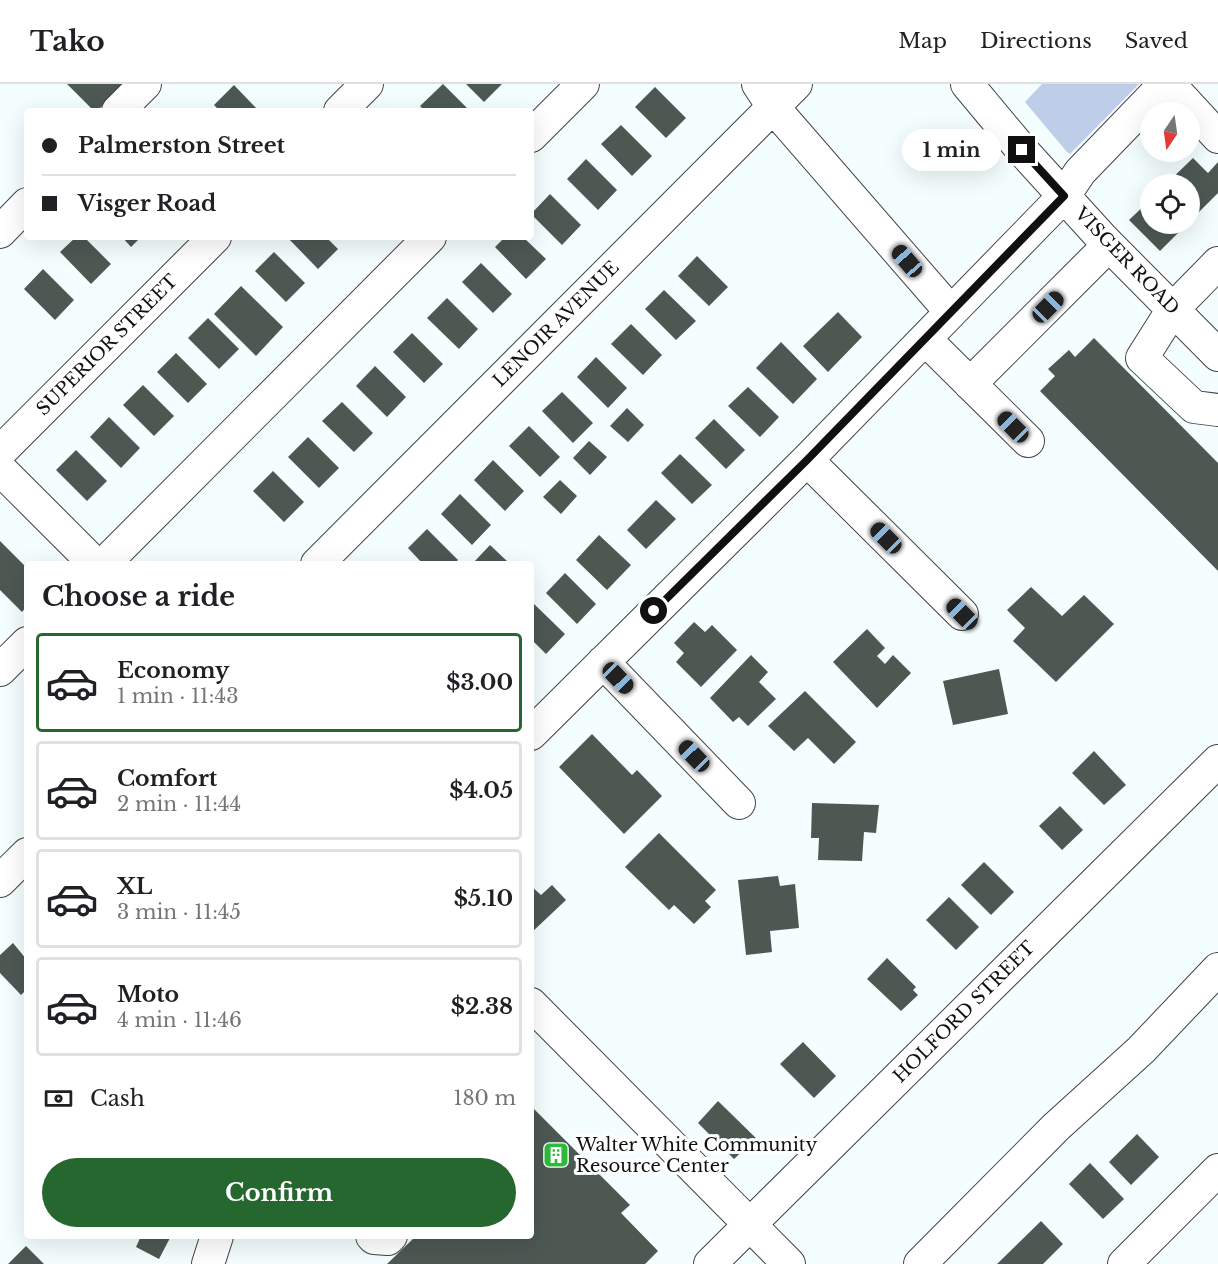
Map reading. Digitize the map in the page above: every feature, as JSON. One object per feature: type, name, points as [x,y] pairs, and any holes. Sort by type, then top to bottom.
[{"type":"street","points":[[121,108],[145,84]]},
{"type":"street","points":[[343,108],[367,84]]},
{"type":"street","points":[[534,133],[583,84]]},
{"type":"street","name":"LENOIR AVENUE","points":[[320,561],[765,96],[796,84]]},
{"type":"street","name":"VISGER ROAD","points":[[967,84],[1022,150],[1109,245],[1218,355]]},
{"type":"street","points":[[534,731],[807,460],[1064,196],[1080,172],[1167,84],[1218,137]]},
{"type":"street","points":[[765,96],[951,312]]},
{"type":"street","points":[[0,232],[24,207]]},
{"type":"street","name":"SUPERIOR STREET","points":[[0,452],[212,240]]},
{"type":"street","points":[[107,561],[427,240]]},
{"type":"street","points":[[970,384],[1109,245]]},
{"type":"street","points":[[1218,263],[1173,309],[1142,358],[1194,407],[1218,410]]},
{"type":"street","points":[[924,339],[1028,441]]},
{"type":"street","points":[[807,460],[962,614]]},
{"type":"street","points":[[0,468],[92,561]]},
{"type":"street","points":[[0,670],[24,646]]},
{"type":"street","points":[[603,662],[739,803]]},
{"type":"street","name":"HOLFORD STREET","points":[[710,1264],[1218,761]]},
{"type":"street","points":[[0,881],[24,857]]},
{"type":"street","points":[[920,1264],[1056,1127],[1141,1050],[1218,969]]},
{"type":"street","points":[[534,1007],[789,1264]]},
{"type":"street","points":[[1124,1264],[1218,1170]]},
{"type":"street","points":[[208,1264],[216,1239]]},
{"type":"shaded area","points":[[1042,84],[1139,84],[1070,154],[1025,102]]},
{"type":"building","points":[[67,84],[124,84],[100,108],[91,108]]},
{"type":"building","points":[[443,84],[467,108],[422,108],[420,106]]},
{"type":"building","points":[[466,84],[502,84],[484,102]]},
{"type":"building","points":[[234,85],[256,108],[217,108],[214,105]]},
{"type":"building","points":[[655,87],[686,118],[666,138],[635,107]]},
{"type":"building","points":[[621,125],[652,156],[632,176],[601,144]]},
{"type":"building","points":[[586,159],[617,190],[598,210],[567,179]]},
{"type":"building","points":[[1189,162],[1197,162],[1208,173],[1218,162],[1218,193],[1200,211],[1200,174],[1176,174]]},
{"type":"building","points":[[550,194],[581,225],[562,245],[534,217],[534,211]]},
{"type":"building","points":[[1140,210],[1140,231],[1129,220]]},
{"type":"building","points":[[1143,234],[1177,234],[1160,251]]},
{"type":"building","points":[[73,240],[87,240],[111,264],[91,284],[60,252]]},
{"type":"building","points":[[125,240],[138,240],[131,247]]},
{"type":"building","points":[[290,240],[329,240],[338,249],[318,269]]},
{"type":"building","points":[[502,240],[526,240],[546,259],[526,279],[495,247]]},
{"type":"building","points":[[274,252],[305,283],[286,302],[255,271]]},
{"type":"building","points":[[697,256],[728,287],[709,306],[678,276]]},
{"type":"building","points":[[481,263],[512,294],[493,313],[462,282]]},
{"type":"building","points":[[43,269],[74,300],[55,320],[24,289]]},
{"type":"building","points":[[241,286],[283,327],[256,356],[214,314]]},
{"type":"building","points":[[664,290],[696,321],[676,340],[645,309]]},
{"type":"building","points":[[447,298],[478,329],[459,349],[427,318]]},
{"type":"building","points":[[838,312],[862,337],[828,372],[803,346]]},
{"type":"building","points":[[208,318],[239,349],[219,369],[188,338]]},
{"type":"building","points":[[631,324],[662,355],[643,375],[611,344]]},
{"type":"building","points":[[412,333],[443,364],[424,383],[393,352]]},
{"type":"building","points":[[1094,338],[1218,463],[1218,571],[1040,391],[1055,376],[1048,369],[1069,350],[1075,357]]},
{"type":"building","points":[[781,342],[817,379],[793,404],[756,368]]},
{"type":"building","points":[[176,353],[207,384],[188,403],[157,372]]},
{"type":"building","points":[[596,357],[627,388],[608,408],[577,377]]},
{"type":"building","points":[[375,366],[406,397],[387,417],[356,386]]},
{"type":"building","points":[[143,385],[174,416],[154,436],[123,405]]},
{"type":"building","points":[[748,387],[779,417],[760,437],[728,406]]},
{"type":"building","points":[[562,392],[593,423],[573,443],[542,411]]},
{"type":"building","points":[[342,402],[373,433],[354,452],[322,421]]},
{"type":"building","points":[[627,408],[644,425],[628,442],[610,426]]},
{"type":"building","points":[[109,417],[140,448],[121,468],[90,437]]},
{"type":"building","points":[[714,419],[745,450],[726,469],[695,438]]},
{"type":"building","points":[[529,426],[560,457],[540,477],[509,446]]},
{"type":"building","points":[[308,437],[339,468],[319,488],[288,457]]},
{"type":"building","points":[[589,441],[607,457],[590,475],[573,458]]},
{"type":"building","points":[[76,450],[107,481],[87,501],[56,470]]},
{"type":"building","points":[[680,454],[712,485],[692,504],[661,473]]},
{"type":"building","points":[[493,460],[524,491],[505,511],[474,480]]},
{"type":"building","points":[[273,471],[304,502],[284,522],[253,491]]},
{"type":"building","points":[[560,480],[577,496],[561,514],[543,497]]},
{"type":"building","points":[[460,494],[491,525],[472,545],[441,514]]},
{"type":"building","points":[[656,500],[676,519],[646,549],[627,530]]},
{"type":"building","points":[[427,529],[458,560],[420,561],[408,548]]},
{"type":"building","points":[[599,535],[631,565],[607,590],[576,560]]},
{"type":"building","points":[[0,541],[24,565],[24,610],[22,612],[0,590]]},
{"type":"building","points":[[490,545],[507,561],[475,561]]},
{"type":"building","points":[[565,573],[596,604],[577,624],[546,593]]},
{"type":"building","points":[[1031,587],[1062,616],[1084,595],[1114,624],[1056,682],[1013,641],[1025,628],[1007,610]]},
{"type":"building","points":[[534,604],[565,634],[546,654],[534,642]]},
{"type":"building","points":[[694,622],[705,632],[712,625],[737,650],[701,687],[676,662],[684,653],[674,643]]},
{"type":"building","points":[[867,629],[885,648],[877,656],[885,664],[893,655],[911,673],[877,708],[833,662]]},
{"type":"building","points":[[751,655],[768,672],[759,682],[776,699],[748,726],[739,717],[733,722],[710,698]]},
{"type":"building","points":[[999,669],[1008,714],[953,725],[943,681]]},
{"type":"building","points":[[805,691],[856,742],[834,764],[808,738],[794,751],[768,726]]},
{"type":"building","points":[[592,734],[632,775],[637,770],[662,796],[624,834],[559,767]]},
{"type":"building","points":[[1094,751],[1126,785],[1104,805],[1072,773]]},
{"type":"building","points":[[812,803],[879,805],[876,833],[864,832],[862,861],[818,860],[819,838],[811,838]]},
{"type":"building","points":[[1060,806],[1083,830],[1062,850],[1039,826]]},
{"type":"building","points":[[659,833],[716,890],[705,901],[711,907],[694,924],[674,905],[669,910],[625,867]]},
{"type":"building","points":[[984,862],[1014,892],[991,915],[961,885]]},
{"type":"building","points":[[778,876],[780,886],[795,884],[799,928],[770,931],[772,952],[746,955],[738,880]]},
{"type":"building","points":[[552,885],[566,900],[534,930],[534,889],[541,895]]},
{"type":"building","points":[[949,897],[979,927],[956,950],[926,920]]},
{"type":"building","points":[[13,943],[24,956],[24,992],[21,995],[0,973],[0,955]]},
{"type":"building","points":[[887,958],[916,987],[913,990],[918,995],[901,1011],[867,979]]},
{"type":"building","points":[[803,1042],[836,1076],[814,1098],[780,1064]]},
{"type":"building","points":[[718,1101],[761,1143],[754,1150],[749,1145],[734,1159],[698,1123]]},
{"type":"building","name":"Walter White Community Resource Center","points":[[534,1109],[630,1205],[621,1213],[658,1251],[645,1264],[387,1264],[413,1239],[534,1239]]},
{"type":"building","points":[[1137,1134],[1159,1157],[1131,1185],[1109,1162]]},
{"type":"building","points":[[1090,1163],[1124,1199],[1103,1219],[1069,1184]]},
{"type":"building","points":[[1041,1221],[1063,1244],[1043,1264],[997,1264]]},
{"type":"building","points":[[140,1239],[169,1239],[159,1259],[136,1247]]},
{"type":"building","points":[[26,1246],[44,1264],[8,1264]]},
{"type":"place","name":"Walter White Community Resource Center","points":[[556,1155]]},
{"type":"route","points":[[654,611],[807,460],[1064,196],[1022,150]]}]
